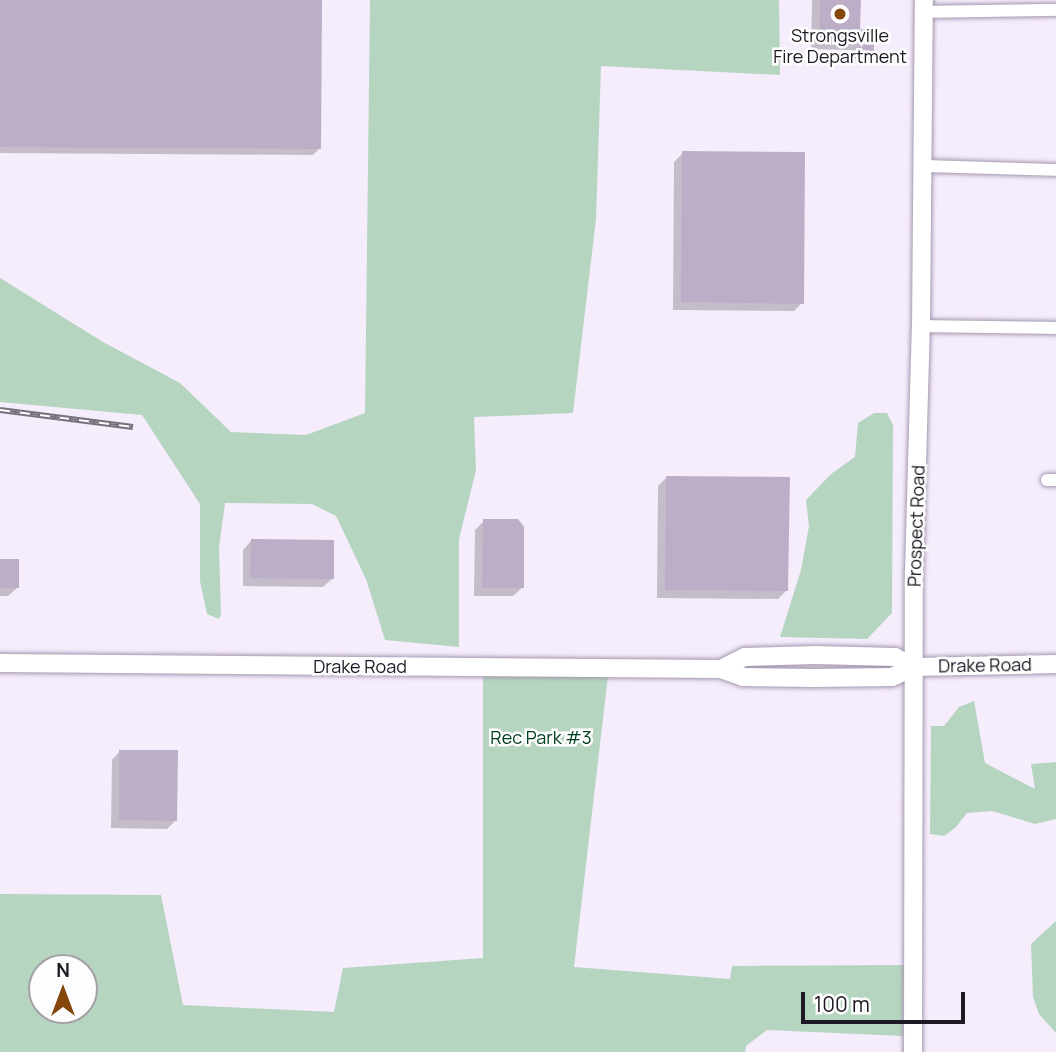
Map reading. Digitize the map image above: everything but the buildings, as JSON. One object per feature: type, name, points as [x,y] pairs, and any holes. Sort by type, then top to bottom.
[{"type":"street","points":[[924,6],[1056,10]]},
{"type":"street","name":"Prospect Road","points":[[913,1052],[914,667],[922,326],[924,6]]},
{"type":"street","points":[[923,166],[1056,170]]},
{"type":"street","points":[[922,326],[1056,328]]},
{"type":"street","name":"Drake Road","points":[[0,663],[721,669],[745,657],[815,655],[895,657],[914,667],[1056,664]]},
{"type":"green space","points":[[370,0],[779,0],[780,75],[601,66],[596,219],[573,413],[474,417],[476,470],[459,539],[459,647],[385,640],[366,579],[336,516],[312,504],[225,503],[219,548],[221,614],[219,619],[207,614],[200,581],[200,504],[142,415],[0,402],[0,278],[103,342],[180,383],[231,432],[306,435],[365,413]]},
{"type":"green space","points":[[874,413],[887,413],[893,425],[892,613],[867,639],[780,637],[801,570],[809,526],[806,500],[831,474],[855,457],[858,423]]},
{"type":"green space","name":"Rec Park #3","points":[[483,675],[608,676],[574,967],[730,979],[732,966],[904,965],[903,1036],[767,1030],[746,1046],[745,1052],[0,1052],[0,894],[161,895],[183,1005],[334,1012],[343,968],[483,958]]},
{"type":"green space","points":[[974,701],[985,763],[1035,789],[1031,764],[1056,762],[1056,819],[1035,824],[992,811],[967,813],[956,827],[944,836],[930,834],[931,726],[944,726],[959,707]]},
{"type":"green space","points":[[1056,921],[1056,1033],[1039,1014],[1033,997],[1031,944]]},
{"type":"railway","points":[[0,410],[133,427]]},
{"type":"place","name":"Strongsville Fire Department","points":[[840,14]]}]
